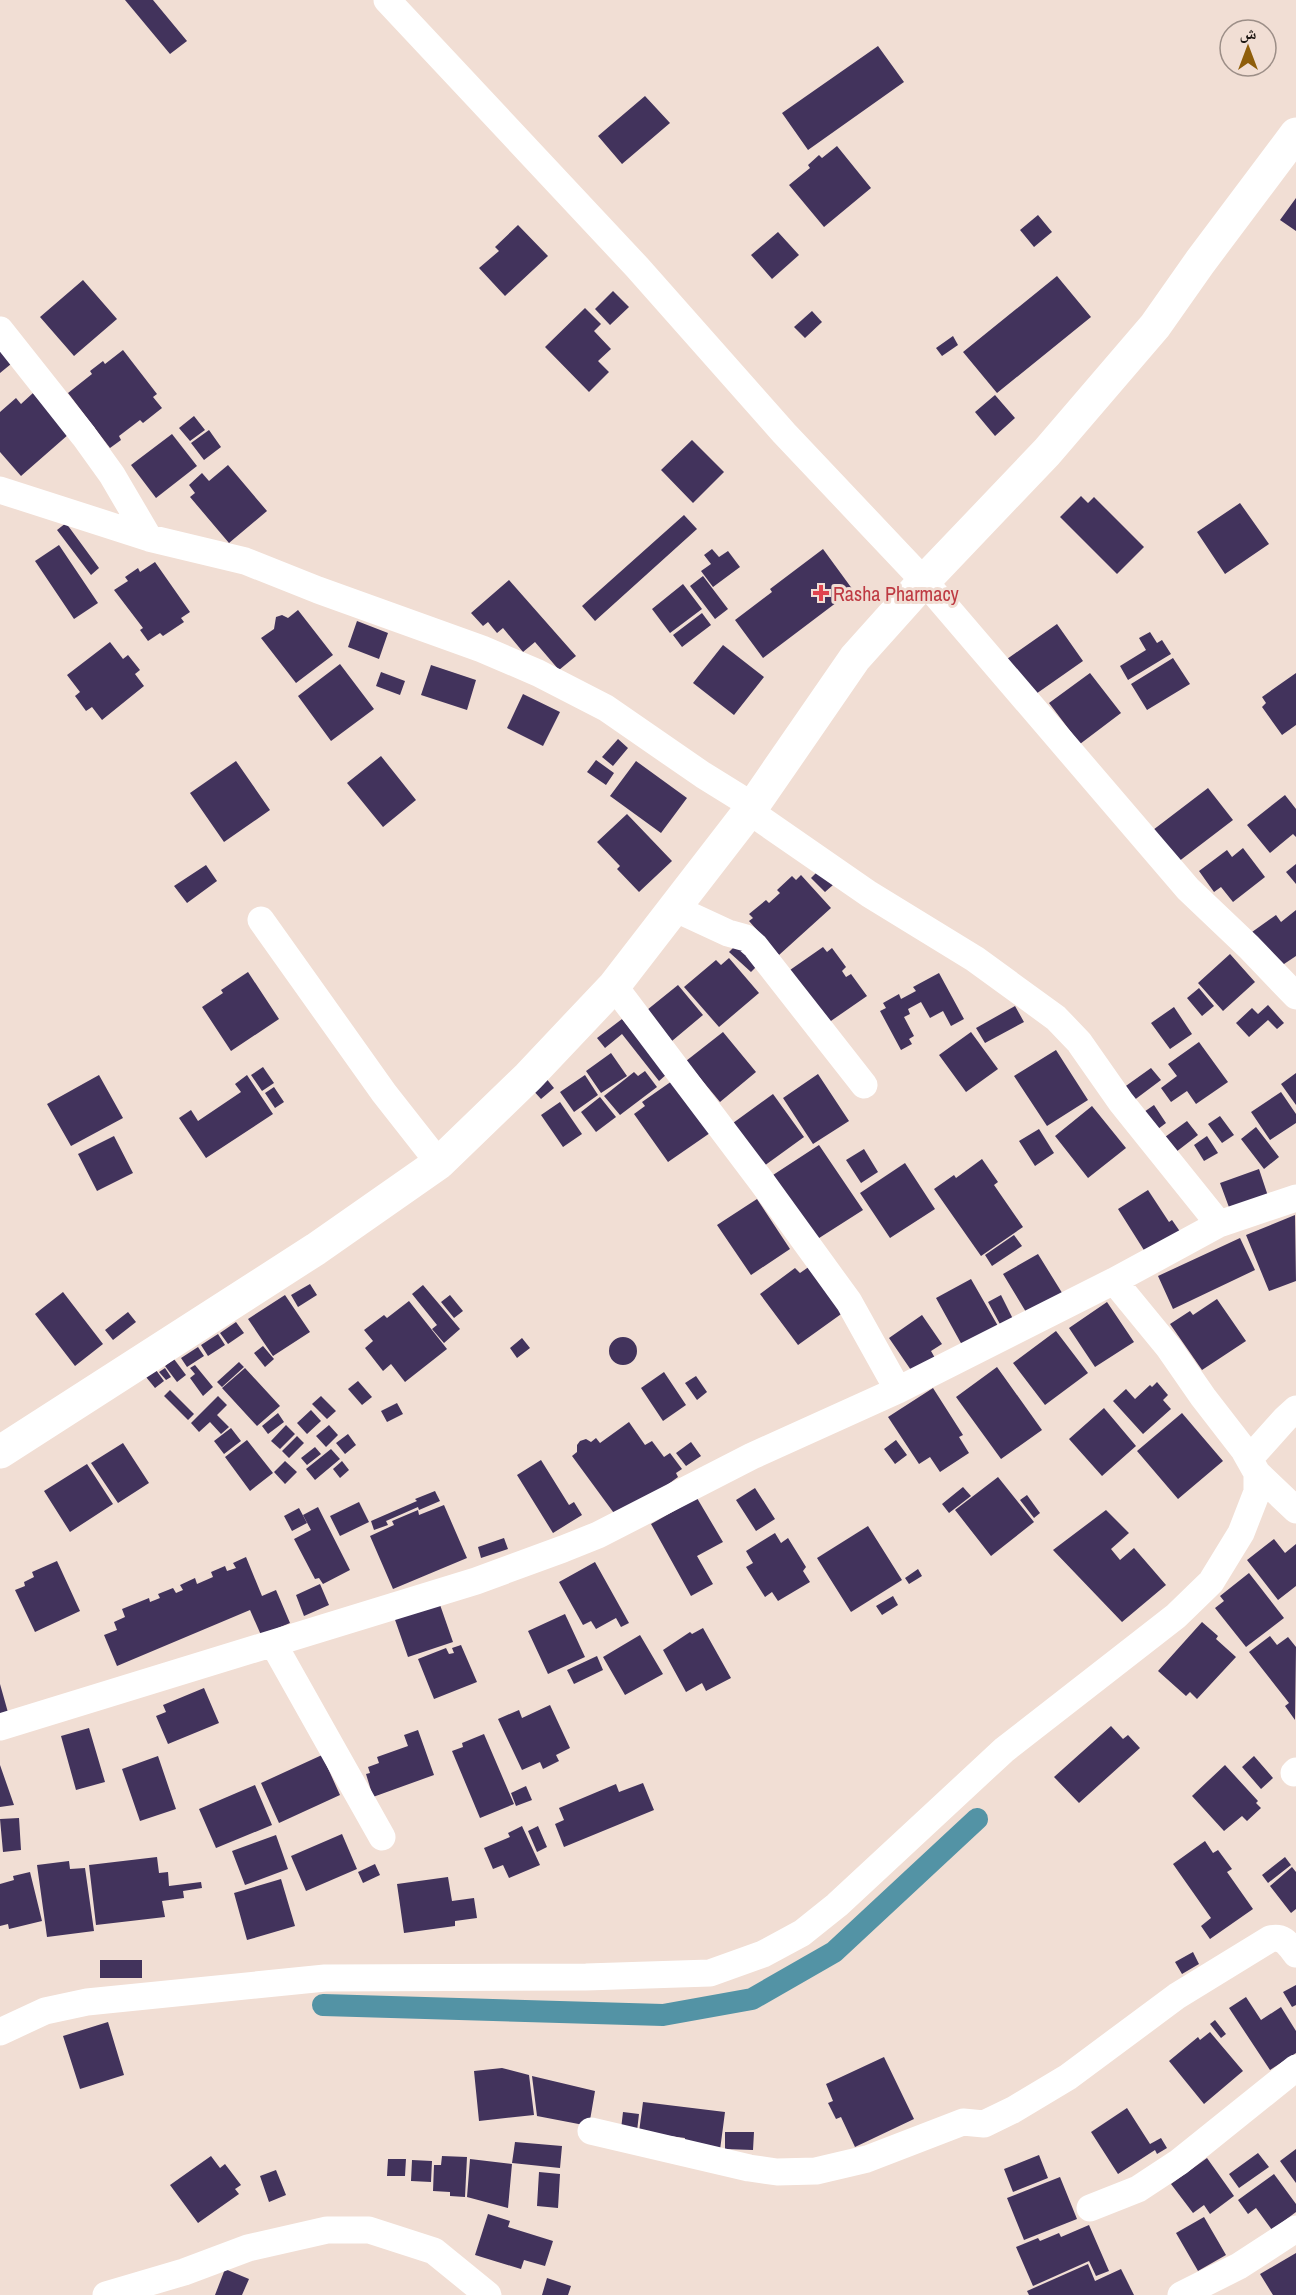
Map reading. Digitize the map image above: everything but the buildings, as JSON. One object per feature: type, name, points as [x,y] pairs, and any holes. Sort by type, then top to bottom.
[{"type":"main road","points":[[0,1452],[316,1249],[439,1163],[528,1077],[614,986],[751,808],[855,658],[924,581],[1047,452],[1140,344],[1296,134]]},
{"type":"street","points":[[387,0],[629,258],[784,433],[924,581],[1188,889],[1296,996]]},
{"type":"street","points":[[0,330],[84,436],[112,476],[149,538]]},
{"type":"street","points":[[0,490],[149,538],[245,561],[482,649],[529,669],[606,708],[751,808],[869,894],[975,959],[1056,1018],[1079,1042],[1121,1102],[1219,1224]]},
{"type":"street","points":[[674,908],[728,933],[746,938],[755,946],[864,1085]]},
{"type":"street","points":[[261,920],[384,1094],[439,1163]]},
{"type":"street","points":[[614,986],[849,1302],[898,1390]]},
{"type":"street","points":[[0,1727],[274,1645],[476,1581],[589,1539],[752,1455],[898,1390],[1088,1292],[1114,1281],[1219,1224],[1296,1198]]},
{"type":"street","points":[[1114,1281],[1169,1348],[1253,1466],[1296,1510]]},
{"type":"street","points":[[0,2032],[45,2011],[87,2002],[145,1995],[326,1978],[586,1977],[710,1973],[763,1954],[802,1934],[837,1905],[1004,1750],[1197,1598],[1211,1582],[1241,1533],[1257,1492],[1253,1466],[1285,1419],[1296,1410]]},
{"type":"street","points":[[274,1645],[382,1837]]},
{"type":"street","points":[[591,2131],[750,2168],[777,2172],[816,2171],[867,2159],[963,2122],[984,2124],[1014,2110],[1068,2077],[1177,1996],[1270,1939],[1279,1938],[1286,1941],[1296,1954]]},
{"type":"street","points":[[1090,2208],[1138,2189],[1163,2173],[1209,2140],[1296,2068]]},
{"type":"street","points":[[1181,2295],[1239,2266],[1296,2229]]},
{"type":"street","points":[[106,2295],[184,2272],[248,2248],[327,2230],[369,2230],[434,2251],[488,2295]]},
{"type":"waterway","points":[[323,2005],[663,2015],[752,1999],[834,1952],[977,1819]]},
{"type":"place","name":"Rasha Pharmacy","points":[[821,593]]}]
